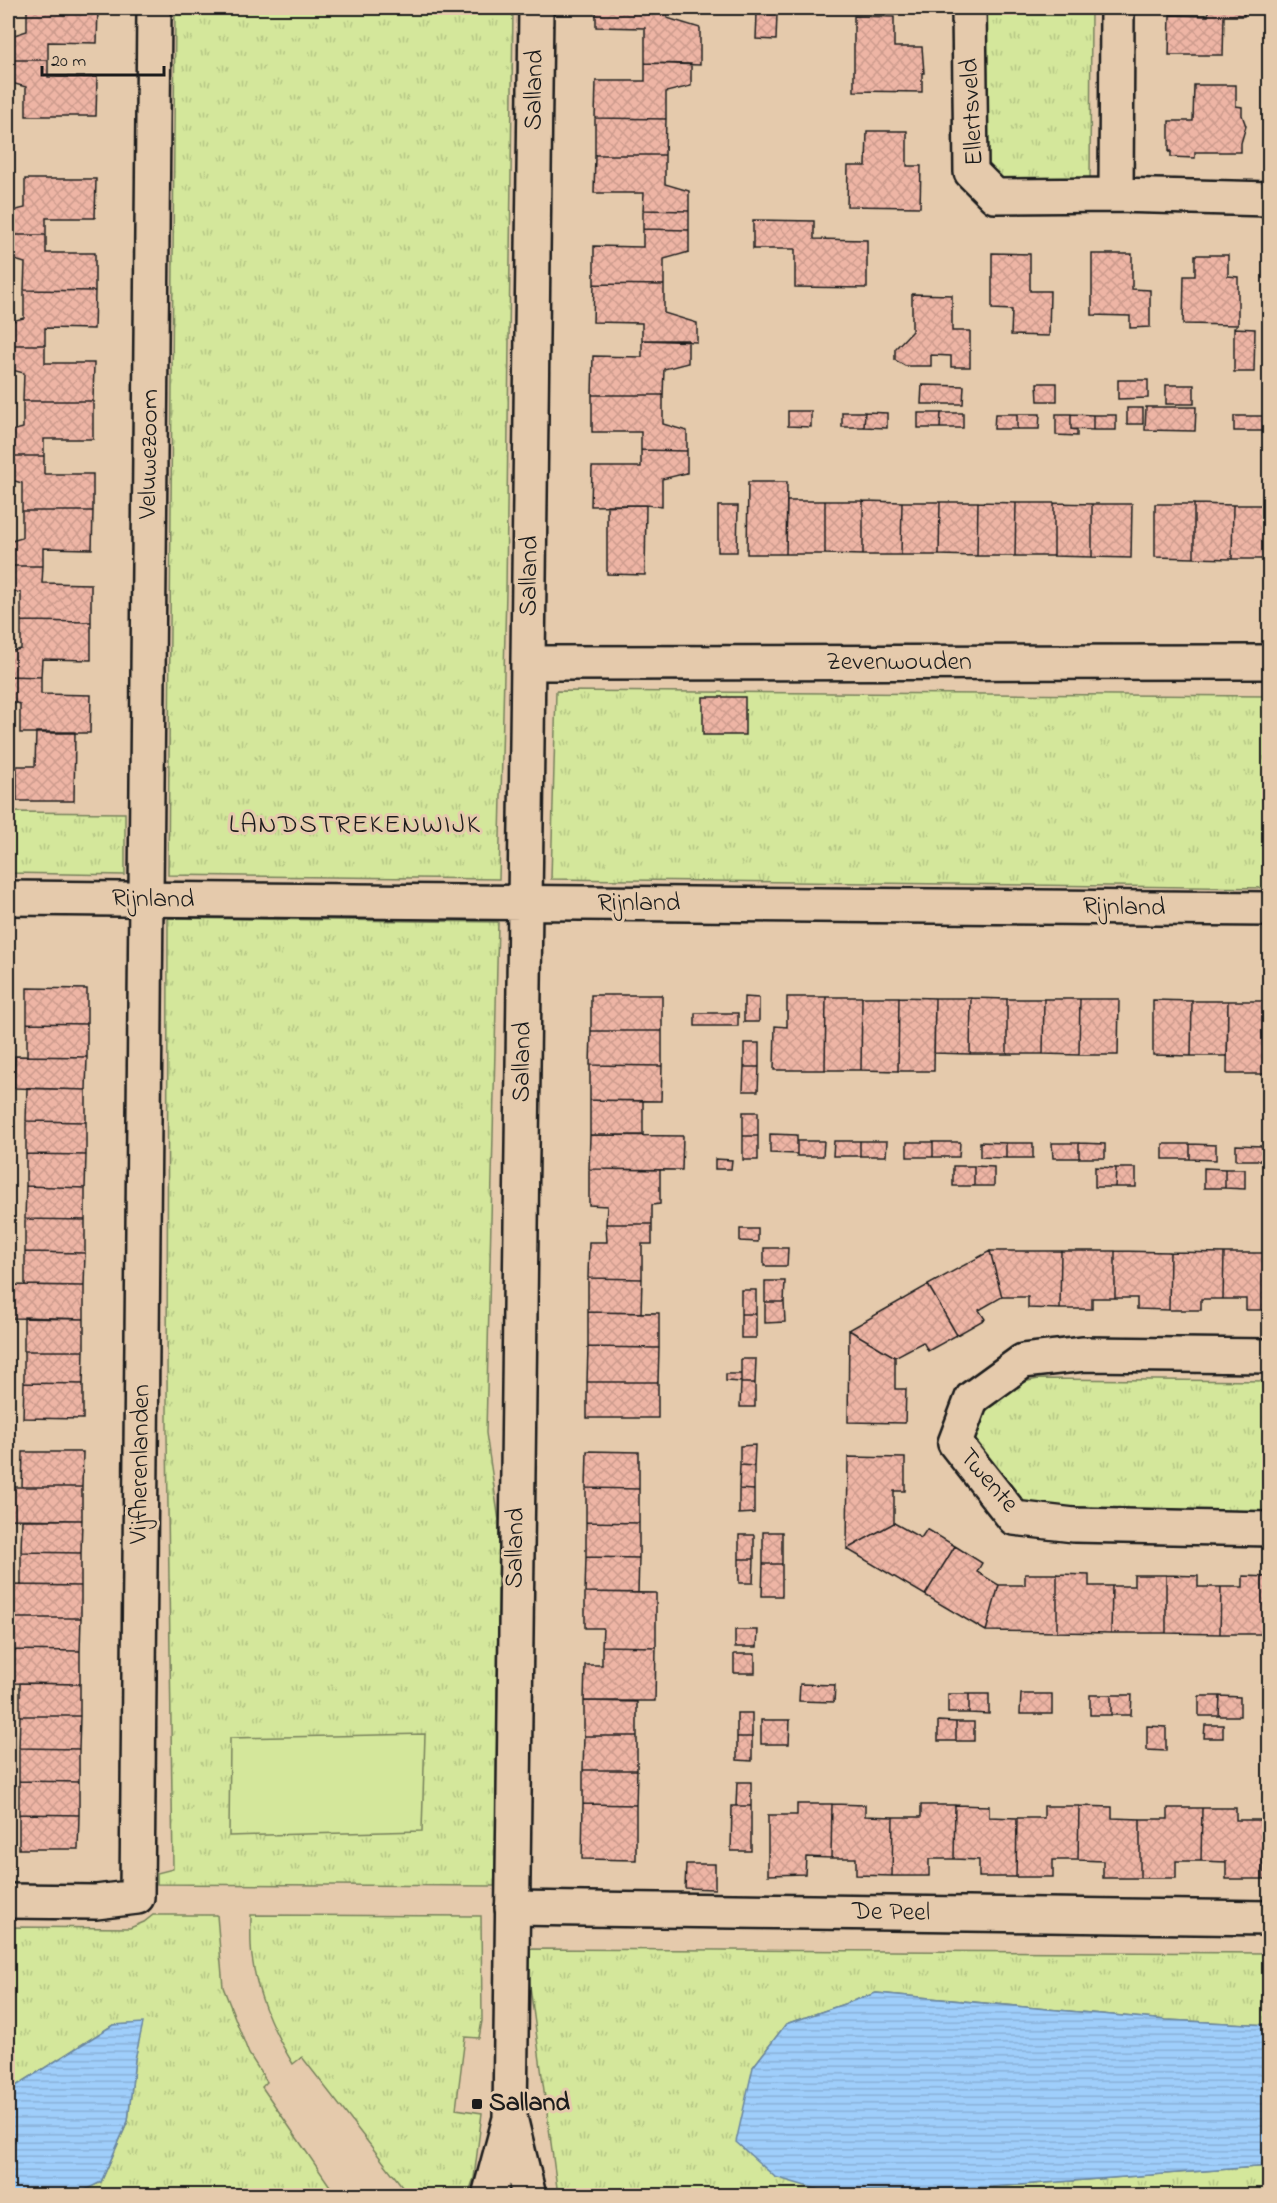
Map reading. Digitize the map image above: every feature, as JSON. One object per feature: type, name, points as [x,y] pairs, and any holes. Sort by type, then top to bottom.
[{"type":"street","name":"Veluwezoom","points":[[146,900],[154,8]]},
{"type":"street","name":"Salland","points":[[529,2196],[510,2117],[536,8]]},
{"type":"street","name":"Ellertsveld","points":[[969,8],[970,172],[995,196],[1116,195],[1269,199]]},
{"type":"street","points":[[1116,195],[1117,8]]},
{"type":"street","name":"Zevenwouden","points":[[529,663],[1269,662]]},
{"type":"street","name":"Rijnland","points":[[8,898],[1269,909]]},
{"type":"street","name":"Vijfherenlanden","points":[[8,1901],[96,1902],[137,1898],[146,900]]},
{"type":"street","name":"Twente","points":[[1269,1356],[1084,1354],[1023,1361],[972,1398],[955,1443],[1014,1518],[1074,1525],[1269,1529]]},
{"type":"street","name":"De Peel","points":[[512,1908],[1269,1918]]},
{"type":"street","name":"Salland","points":[[489,2196],[510,2117]]},
{"type":"green space","points":[[175,8],[513,8],[506,591],[499,879],[168,875]]},
{"type":"green space","points":[[982,8],[1091,8],[1090,181],[981,178]]},
{"type":"green space","points":[[556,691],[1269,696],[1269,888],[551,879]]},
{"type":"green space","points":[[8,812],[125,813],[125,875],[8,873]]},
{"type":"green space","points":[[168,918],[498,922],[486,1433],[499,1521],[495,1886],[157,1884],[157,1873],[173,1869],[167,1435]]},
{"type":"green space","points":[[1039,1379],[1269,1381],[1269,1512],[1035,1509],[1021,1506],[975,1442],[982,1417],[995,1398],[1014,1386]]},
{"type":"green space","points":[[425,1734],[422,1831],[229,1836],[230,1738]]},
{"type":"green space","points":[[153,1915],[217,1915],[223,1987],[249,2054],[267,2082],[262,2087],[336,2195],[75,2195],[101,2182],[128,2121],[135,2059],[142,2024],[113,2025],[8,2091],[8,1927],[130,1928]]},
{"type":"green space","points":[[251,1915],[481,1916],[482,2021],[479,2038],[465,2037],[456,2109],[482,2113],[474,2178],[468,2195],[409,2195],[302,2057],[293,2064],[273,2026],[254,1971],[251,1952]]},
{"type":"green space","points":[[525,1949],[1269,1953],[1269,2025],[1166,2020],[876,1993],[786,2024],[753,2067],[826,2192],[992,2187],[1269,2166],[1269,2195],[558,2195]]},
{"type":"water","points":[[876,1993],[1166,2020],[1269,2025],[1269,2166],[992,2187],[826,2192],[775,2177],[736,2142],[753,2067],[786,2024]]},
{"type":"water","points":[[143,2023],[135,2059],[128,2121],[101,2182],[75,2195],[8,2195],[8,2091],[113,2025]]},
{"type":"building","points":[[27,8],[98,8],[97,43],[48,42],[48,60],[8,60],[8,37],[27,31]]},
{"type":"building","points":[[596,8],[667,8],[667,18],[700,28],[700,65],[645,63],[645,28],[596,27]]},
{"type":"building","points":[[1208,8],[1244,8],[1244,16],[1224,16],[1223,55],[1169,55],[1170,15],[1208,16]]},
{"type":"building","points":[[757,13],[777,14],[776,40],[756,39]]},
{"type":"building","points":[[854,16],[894,17],[894,47],[922,47],[924,73],[922,73],[922,92],[854,91]]},
{"type":"building","points":[[8,60],[48,60],[48,77],[97,77],[96,116],[26,116],[26,87],[8,82]]},
{"type":"building","points":[[645,63],[691,64],[691,86],[666,92],[666,119],[595,118],[596,81],[645,81]]},
{"type":"building","points":[[1194,85],[1236,85],[1236,106],[1242,107],[1246,126],[1241,152],[1195,152],[1195,158],[1171,157],[1169,121],[1193,121]]},
{"type":"building","points":[[595,118],[666,119],[665,155],[595,155]]},
{"type":"building","points":[[867,131],[907,131],[907,166],[921,166],[920,207],[847,206],[848,166],[866,166]]},
{"type":"building","points":[[595,155],[665,155],[665,184],[689,191],[689,211],[643,210],[644,193],[594,193]]},
{"type":"building","points":[[25,179],[96,179],[95,218],[46,218],[46,235],[8,235],[8,212],[25,208]]},
{"type":"building","points":[[643,210],[689,211],[689,230],[643,229]]},
{"type":"building","points":[[753,220],[814,221],[814,239],[867,240],[867,288],[795,287],[795,249],[753,249]]},
{"type":"building","points":[[643,229],[689,230],[689,252],[664,259],[664,285],[594,284],[594,246],[643,247]]},
{"type":"building","points":[[8,235],[46,235],[46,253],[95,253],[95,291],[24,290],[25,263],[8,258]]},
{"type":"building","points":[[992,253],[1030,254],[1030,291],[1050,291],[1049,336],[1011,335],[1012,310],[992,309]]},
{"type":"building","points":[[1092,254],[1132,254],[1132,289],[1150,290],[1150,327],[1130,328],[1130,316],[1092,315]]},
{"type":"building","points":[[1195,255],[1228,255],[1228,276],[1238,277],[1238,325],[1183,324],[1184,276],[1195,276]]},
{"type":"building","points":[[594,284],[664,285],[664,313],[697,323],[697,342],[642,340],[642,323],[593,322]]},
{"type":"building","points":[[24,290],[95,291],[94,329],[45,328],[45,345],[8,345],[8,322],[24,318]]},
{"type":"building","points":[[912,294],[952,295],[952,331],[970,331],[970,367],[951,367],[951,356],[931,355],[931,366],[905,366],[895,360],[895,349],[912,331]]},
{"type":"building","points":[[1234,328],[1255,329],[1254,372],[1234,372]]},
{"type":"building","points":[[642,340],[688,340],[688,363],[664,369],[663,395],[592,395],[593,356],[642,357]]},
{"type":"building","points":[[8,345],[45,345],[45,363],[94,363],[93,401],[23,401],[24,373],[8,369]]},
{"type":"building","points":[[1118,380],[1148,380],[1148,398],[1118,399]]},
{"type":"building","points":[[1037,383],[1057,383],[1057,401],[1038,401]]},
{"type":"building","points":[[922,385],[964,386],[963,404],[921,404]]},
{"type":"building","points":[[1166,385],[1194,385],[1194,404],[1166,404]]},
{"type":"building","points":[[592,395],[663,395],[663,424],[687,431],[687,451],[641,450],[641,432],[592,432]]},
{"type":"building","points":[[23,401],[93,401],[93,439],[44,439],[44,456],[8,456],[8,432],[23,428]]},
{"type":"building","points":[[1146,407],[1196,407],[1195,431],[1145,430]]},
{"type":"building","points":[[1127,408],[1143,408],[1143,424],[1127,424]]},
{"type":"building","points":[[788,411],[811,411],[811,427],[788,426]]},
{"type":"building","points":[[842,412],[865,412],[864,427],[842,427]]},
{"type":"building","points":[[865,412],[887,413],[887,428],[864,427]]},
{"type":"building","points":[[918,413],[941,413],[940,428],[918,428]]},
{"type":"building","points":[[941,413],[963,413],[963,428],[940,428]]},
{"type":"building","points":[[995,414],[1017,414],[1017,429],[994,429]]},
{"type":"building","points":[[1017,414],[1040,414],[1039,429],[1017,429]]},
{"type":"building","points":[[1056,414],[1071,414],[1071,429],[1077,430],[1077,436],[1056,435]]},
{"type":"building","points":[[1071,414],[1093,415],[1093,430],[1071,429]]},
{"type":"building","points":[[1093,415],[1116,415],[1116,430],[1093,430]]},
{"type":"building","points":[[1234,416],[1270,416],[1270,431],[1234,431]]},
{"type":"building","points":[[641,450],[687,451],[687,473],[662,479],[662,507],[591,506],[592,467],[641,467]]},
{"type":"building","points":[[8,456],[44,456],[44,474],[93,474],[93,511],[22,511],[22,483],[8,479]]},
{"type":"building","points":[[748,482],[787,482],[786,554],[747,554]]},
{"type":"building","points":[[787,501],[825,501],[825,554],[786,554]]},
{"type":"building","points":[[825,501],[863,501],[863,555],[825,554]]},
{"type":"building","points":[[863,501],[902,502],[901,555],[863,555]]},
{"type":"building","points":[[902,502],[940,502],[939,555],[901,555]]},
{"type":"building","points":[[940,502],[978,502],[977,556],[939,555]]},
{"type":"building","points":[[978,502],[1016,503],[1015,556],[977,556]]},
{"type":"building","points":[[1016,503],[1054,503],[1054,556],[1015,556]]},
{"type":"building","points":[[1054,503],[1092,504],[1092,557],[1054,556]]},
{"type":"building","points":[[1092,504],[1132,504],[1131,558],[1092,557]]},
{"type":"building","points":[[1155,504],[1194,504],[1194,558],[1155,557]]},
{"type":"building","points":[[1194,504],[1233,505],[1232,559],[1194,558]]},
{"type":"building","points":[[607,505],[646,505],[645,575],[607,574]]},
{"type":"building","points":[[1233,505],[1270,505],[1270,559],[1232,559]]},
{"type":"building","points":[[718,506],[738,506],[737,552],[718,552]]},
{"type":"building","points":[[22,511],[93,511],[92,549],[43,548],[43,566],[8,566],[8,542],[22,538]]},
{"type":"building","points":[[8,566],[43,566],[42,583],[91,584],[91,622],[21,621],[21,593],[8,590]]},
{"type":"building","points":[[21,621],[91,622],[91,660],[42,659],[41,677],[8,676],[8,652],[21,649]]},
{"type":"building","points":[[8,676],[41,677],[41,694],[91,695],[90,733],[20,733],[20,704],[8,700]]},
{"type":"building","points":[[703,697],[745,697],[745,735],[703,735]]},
{"type":"building","points":[[36,732],[75,732],[74,801],[17,801],[17,766],[35,766]]},
{"type":"building","points":[[27,988],[87,989],[87,1024],[27,1023]]},
{"type":"building","points":[[591,995],[662,995],[662,1031],[591,1031]]},
{"type":"building","points":[[744,997],[759,998],[759,1022],[744,1022]]},
{"type":"building","points":[[787,997],[826,997],[825,1070],[774,1070],[775,1026],[787,1027]]},
{"type":"building","points":[[826,997],[862,997],[861,1070],[825,1070]]},
{"type":"building","points":[[862,997],[899,997],[898,1071],[861,1070]]},
{"type":"building","points":[[899,997],[935,998],[934,1071],[898,1071]]},
{"type":"building","points":[[935,998],[971,998],[970,1054],[934,1053]]},
{"type":"building","points":[[971,998],[1007,999],[1007,1054],[970,1054]]},
{"type":"building","points":[[1007,999],[1044,999],[1043,1054],[1007,1054]]},
{"type":"building","points":[[1044,999],[1080,999],[1079,1055],[1043,1054]]},
{"type":"building","points":[[1080,999],[1119,999],[1118,1055],[1079,1055]]},
{"type":"building","points":[[1153,1000],[1192,1001],[1191,1056],[1153,1055]]},
{"type":"building","points":[[1192,1001],[1228,1001],[1227,1056],[1191,1056]]},
{"type":"building","points":[[1228,1001],[1264,1001],[1264,1074],[1227,1074]]},
{"type":"building","points":[[1264,1001],[1270,1001],[1270,1056],[1264,1056]]},
{"type":"building","points":[[695,1013],[738,1013],[738,1026],[695,1026]]},
{"type":"building","points":[[27,1023],[87,1024],[87,1057],[27,1056]]},
{"type":"building","points":[[591,1031],[662,1031],[662,1066],[590,1065]]},
{"type":"building","points":[[744,1043],[759,1043],[759,1067],[744,1067]]},
{"type":"building","points":[[15,1056],[87,1057],[86,1090],[14,1088]]},
{"type":"building","points":[[590,1065],[662,1066],[661,1101],[590,1100]]},
{"type":"building","points":[[744,1067],[759,1067],[758,1091],[743,1091]]},
{"type":"building","points":[[27,1088],[86,1090],[86,1122],[26,1121]]},
{"type":"building","points":[[590,1100],[643,1101],[643,1135],[590,1135]]},
{"type":"building","points":[[743,1112],[758,1112],[758,1136],[743,1136]]},
{"type":"building","points":[[26,1121],[86,1122],[86,1155],[26,1154]]},
{"type":"building","points":[[770,1134],[797,1135],[797,1154],[770,1153]]},
{"type":"building","points":[[590,1135],[683,1136],[682,1170],[589,1169]]},
{"type":"building","points":[[743,1136],[758,1136],[758,1160],[743,1160]]},
{"type":"building","points":[[797,1141],[824,1141],[823,1156],[797,1156]]},
{"type":"building","points":[[834,1141],[860,1141],[860,1156],[833,1156]]},
{"type":"building","points":[[860,1141],[887,1141],[886,1156],[860,1156]]},
{"type":"building","points":[[907,1142],[933,1142],[933,1157],[907,1157]]},
{"type":"building","points":[[933,1142],[960,1142],[959,1157],[933,1157]]},
{"type":"building","points":[[980,1142],[1006,1143],[1006,1158],[980,1157]]},
{"type":"building","points":[[1006,1143],[1033,1143],[1033,1158],[1006,1158]]},
{"type":"building","points":[[1052,1143],[1079,1143],[1079,1158],[1053,1158]]},
{"type":"building","points":[[1079,1143],[1105,1144],[1105,1158],[1079,1158]]},
{"type":"building","points":[[1163,1144],[1190,1144],[1190,1159],[1163,1159]]},
{"type":"building","points":[[1190,1144],[1216,1145],[1216,1160],[1190,1159]]},
{"type":"building","points":[[1236,1145],[1262,1146],[1263,1160],[1236,1160]]},
{"type":"building","points":[[1262,1146],[1270,1146],[1270,1160],[1263,1160]]},
{"type":"building","points":[[26,1154],[86,1155],[85,1188],[26,1186]]},
{"type":"building","points":[[715,1159],[732,1160],[731,1169],[715,1169]]},
{"type":"building","points":[[953,1166],[974,1166],[974,1186],[953,1186]]},
{"type":"building","points":[[974,1166],[994,1167],[994,1186],[974,1186]]},
{"type":"building","points":[[1095,1167],[1116,1168],[1115,1187],[1095,1187]]},
{"type":"building","points":[[1116,1168],[1136,1168],[1136,1187],[1115,1187]]},
{"type":"building","points":[[1204,1168],[1225,1169],[1225,1188],[1204,1188]]},
{"type":"building","points":[[589,1169],[660,1170],[660,1204],[652,1205],[652,1224],[606,1224],[607,1206],[589,1205]]},
{"type":"building","points":[[1225,1169],[1245,1169],[1245,1189],[1225,1188]]},
{"type":"building","points":[[26,1186],[85,1188],[85,1220],[25,1219]]},
{"type":"building","points":[[25,1219],[85,1220],[85,1253],[25,1252]]},
{"type":"building","points":[[606,1224],[652,1224],[652,1244],[642,1244],[642,1279],[588,1278],[589,1242],[607,1242]]},
{"type":"building","points":[[740,1229],[758,1229],[758,1242],[740,1241]]},
{"type":"building","points":[[764,1248],[788,1248],[787,1266],[764,1266]]},
{"type":"building","points":[[990,1251],[1061,1251],[1060,1309],[1028,1308],[1028,1297],[1002,1297]]},
{"type":"building","points":[[990,1251],[1002,1297],[979,1310],[985,1319],[957,1335],[928,1285]]},
{"type":"building","points":[[1061,1251],[1115,1251],[1115,1298],[1092,1298],[1092,1309],[1060,1309]]},
{"type":"building","points":[[1115,1251],[1170,1252],[1169,1310],[1137,1309],[1137,1298],[1115,1298]]},
{"type":"building","points":[[25,1252],[85,1253],[84,1286],[25,1285]]},
{"type":"building","points":[[1170,1252],[1224,1253],[1223,1299],[1201,1299],[1201,1310],[1169,1310]]},
{"type":"building","points":[[1224,1253],[1270,1253],[1270,1310],[1246,1310],[1246,1299],[1223,1299]]},
{"type":"building","points":[[588,1278],[642,1279],[641,1313],[588,1312]]},
{"type":"building","points":[[765,1281],[785,1281],[784,1302],[765,1302]]},
{"type":"building","points":[[8,1285],[84,1286],[84,1319],[8,1318]]},
{"type":"building","points":[[928,1285],[957,1335],[928,1351],[923,1342],[895,1357],[849,1330]]},
{"type":"building","points":[[741,1290],[756,1290],[756,1314],[741,1314]]},
{"type":"building","points":[[765,1302],[784,1302],[785,1322],[765,1323]]},
{"type":"building","points":[[588,1312],[659,1313],[659,1348],[588,1347]]},
{"type":"building","points":[[741,1314],[756,1314],[756,1338],[741,1338]]},
{"type":"building","points":[[24,1317],[84,1319],[84,1351],[24,1351]]},
{"type":"building","points":[[849,1330],[895,1357],[895,1389],[906,1389],[905,1423],[848,1422]]},
{"type":"building","points":[[588,1347],[659,1348],[658,1382],[587,1382]]},
{"type":"building","points":[[24,1351],[84,1351],[83,1384],[24,1383]]},
{"type":"building","points":[[741,1359],[756,1359],[755,1383],[741,1383]]},
{"type":"building","points":[[726,1374],[741,1374],[741,1382],[726,1381]]},
{"type":"building","points":[[587,1382],[658,1382],[658,1418],[587,1418]]},
{"type":"building","points":[[24,1383],[83,1384],[83,1419],[23,1418]]},
{"type":"building","points":[[741,1383],[755,1383],[755,1407],[740,1407]]},
{"type":"building","points":[[755,1445],[754,1466],[740,1465],[740,1446]]},
{"type":"building","points":[[587,1451],[639,1452],[639,1489],[586,1488]]},
{"type":"building","points":[[23,1452],[83,1452],[82,1487],[22,1487]]},
{"type":"building","points":[[848,1457],[905,1458],[905,1491],[894,1491],[894,1523],[847,1549]]},
{"type":"building","points":[[740,1465],[754,1466],[754,1490],[739,1489]]},
{"type":"building","points":[[8,1487],[82,1487],[82,1520],[8,1519]]},
{"type":"building","points":[[586,1488],[639,1489],[639,1523],[586,1522]]},
{"type":"building","points":[[739,1489],[754,1490],[754,1513],[739,1514]]},
{"type":"building","points":[[22,1520],[82,1520],[81,1553],[21,1552]]},
{"type":"building","points":[[586,1522],[639,1523],[639,1558],[586,1557]]},
{"type":"building","points":[[894,1523],[921,1538],[927,1529],[955,1546],[925,1595],[847,1549]]},
{"type":"building","points":[[763,1532],[782,1532],[782,1564],[763,1564]]},
{"type":"building","points":[[739,1535],[754,1535],[754,1559],[739,1559]]},
{"type":"building","points":[[955,1546],[982,1563],[977,1572],[999,1585],[986,1631],[925,1595]]},
{"type":"building","points":[[21,1552],[81,1553],[81,1586],[21,1585]]},
{"type":"building","points":[[586,1557],[639,1558],[638,1593],[585,1592]]},
{"type":"building","points":[[739,1559],[754,1559],[753,1583],[739,1583]]},
{"type":"building","points":[[763,1564],[782,1564],[782,1596],[762,1596]]},
{"type":"building","points":[[1025,1574],[1057,1574],[1057,1632],[986,1631],[999,1585],[1025,1585]]},
{"type":"building","points":[[1057,1574],[1089,1575],[1089,1586],[1112,1586],[1111,1633],[1057,1632]]},
{"type":"building","points":[[1134,1575],[1166,1575],[1166,1633],[1111,1633],[1112,1586],[1134,1586]]},
{"type":"building","points":[[1166,1575],[1198,1576],[1198,1587],[1221,1587],[1220,1634],[1166,1633]]},
{"type":"building","points":[[1243,1576],[1270,1577],[1270,1634],[1220,1634],[1221,1587],[1243,1587]]},
{"type":"building","points":[[8,1585],[81,1586],[81,1618],[8,1618]]},
{"type":"building","points":[[585,1592],[656,1593],[656,1647],[602,1646],[603,1628],[585,1628]]},
{"type":"building","points":[[8,1618],[81,1618],[80,1651],[8,1650]]},
{"type":"building","points":[[735,1630],[758,1630],[757,1647],[735,1647]]},
{"type":"building","points":[[602,1646],[656,1647],[655,1701],[584,1701],[585,1665],[602,1665]]},
{"type":"building","points":[[8,1650],[80,1651],[80,1684],[8,1683]]},
{"type":"building","points":[[734,1654],[755,1654],[755,1673],[734,1673]]},
{"type":"building","points":[[20,1683],[80,1684],[80,1716],[20,1716]]},
{"type":"building","points":[[800,1684],[835,1685],[834,1702],[799,1701]]},
{"type":"building","points":[[948,1694],[969,1694],[969,1713],[948,1713]]},
{"type":"building","points":[[969,1694],[989,1694],[989,1714],[969,1713]]},
{"type":"building","points":[[1021,1694],[1052,1694],[1052,1714],[1020,1714]]},
{"type":"building","points":[[1090,1695],[1111,1695],[1111,1715],[1090,1715]]},
{"type":"building","points":[[1111,1695],[1132,1695],[1131,1715],[1111,1715]]},
{"type":"building","points":[[1199,1696],[1220,1696],[1219,1716],[1199,1716]]},
{"type":"building","points":[[1220,1696],[1240,1697],[1240,1716],[1219,1716]]},
{"type":"building","points":[[584,1701],[637,1702],[637,1736],[584,1736]]},
{"type":"building","points":[[737,1713],[752,1713],[752,1737],[737,1737]]},
{"type":"building","points":[[20,1716],[80,1716],[79,1749],[19,1748]]},
{"type":"building","points":[[761,1720],[790,1720],[789,1744],[761,1744]]},
{"type":"building","points":[[938,1721],[956,1722],[956,1741],[938,1741]]},
{"type":"building","points":[[956,1722],[974,1722],[974,1741],[956,1741]]},
{"type":"building","points":[[1205,1725],[1223,1725],[1223,1738],[1204,1738]]},
{"type":"building","points":[[1266,1725],[1270,1725],[1270,1745],[1266,1745]]},
{"type":"building","points":[[1147,1726],[1166,1727],[1166,1751],[1147,1750]]},
{"type":"building","points":[[584,1736],[637,1736],[637,1770],[583,1770]]},
{"type":"building","points":[[737,1737],[752,1737],[752,1761],[737,1760]]},
{"type":"building","points":[[19,1748],[79,1749],[79,1782],[19,1781]]},
{"type":"building","points":[[583,1770],[637,1770],[636,1805],[583,1804]]},
{"type":"building","points":[[19,1781],[79,1782],[79,1815],[19,1814]]},
{"type":"building","points":[[737,1782],[751,1782],[751,1806],[736,1806]]},
{"type":"building","points":[[583,1804],[636,1805],[636,1860],[582,1859]]},
{"type":"building","points":[[797,1804],[832,1804],[831,1858],[806,1857],[805,1874],[768,1875],[768,1815],[797,1815]]},
{"type":"building","points":[[832,1804],[865,1805],[865,1816],[893,1817],[892,1876],[856,1875],[856,1858],[831,1858]]},
{"type":"building","points":[[921,1805],[955,1805],[954,1859],[929,1859],[929,1876],[892,1876],[893,1817],[921,1817]]},
{"type":"building","points":[[955,1805],[989,1806],[989,1817],[1017,1818],[1016,1877],[979,1877],[979,1860],[954,1859]]},
{"type":"building","points":[[732,1806],[751,1806],[751,1851],[731,1851]]},
{"type":"building","points":[[1044,1806],[1079,1806],[1078,1860],[1053,1860],[1053,1877],[1016,1877],[1017,1818],[1044,1818]]},
{"type":"building","points":[[1079,1806],[1112,1807],[1112,1818],[1140,1819],[1140,1878],[1103,1878],[1103,1861],[1078,1860]]},
{"type":"building","points":[[1168,1808],[1202,1808],[1201,1861],[1176,1861],[1176,1878],[1140,1878],[1140,1819],[1168,1819]]},
{"type":"building","points":[[1202,1808],[1236,1808],[1236,1820],[1264,1820],[1263,1879],[1226,1879],[1226,1862],[1201,1861]]},
{"type":"building","points":[[19,1814],[79,1815],[78,1849],[19,1849]]},
{"type":"building","points":[[1264,1820],[1270,1820],[1270,1879],[1263,1879]]},
{"type":"building","points":[[686,1864],[715,1864],[715,1889],[685,1888]]},
{"type":"place","name":"Salland","points":[[477,2104]]},
{"type":"district","name":"LANDSTREKENWIJK","points":[[355,825]]}]
